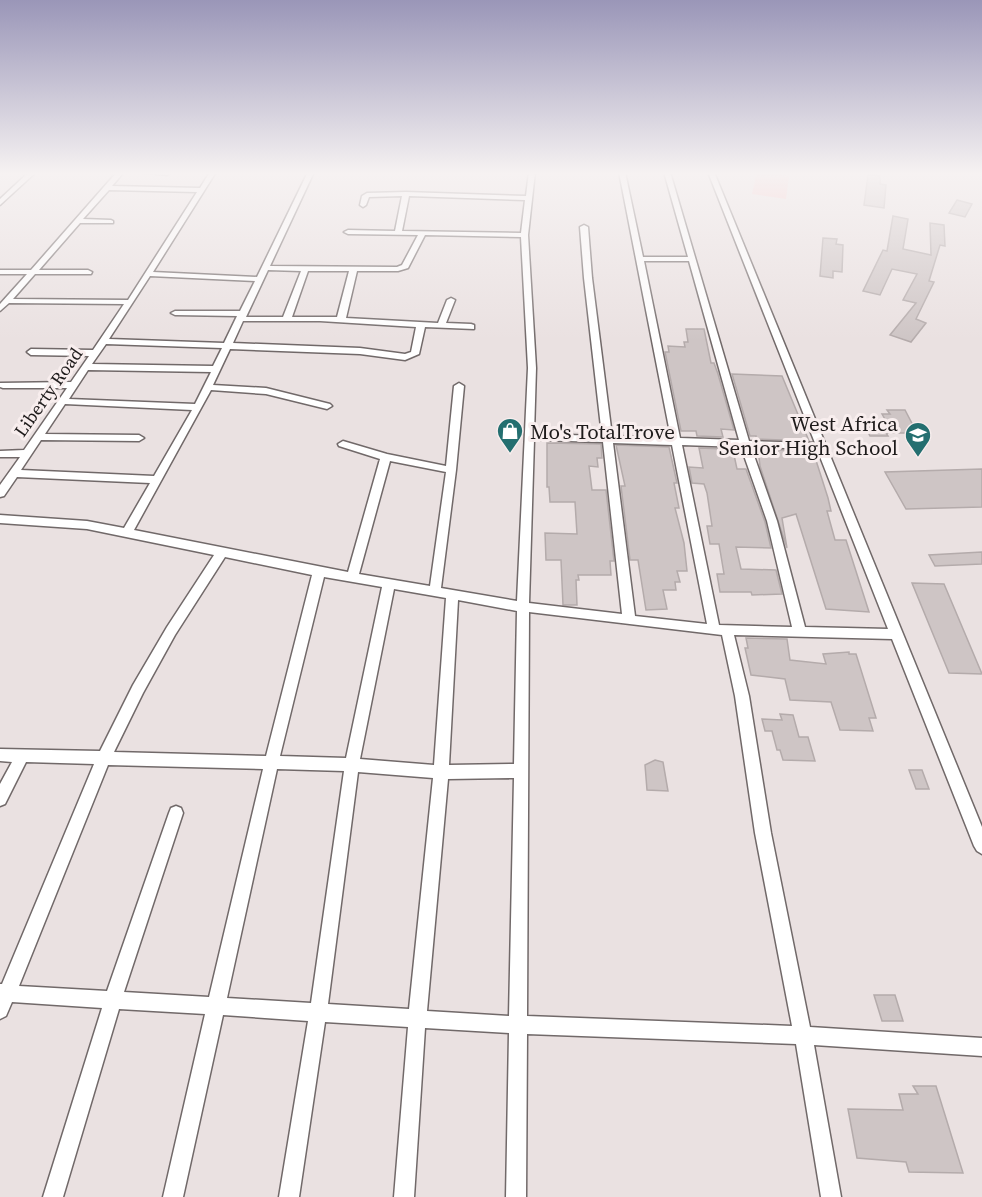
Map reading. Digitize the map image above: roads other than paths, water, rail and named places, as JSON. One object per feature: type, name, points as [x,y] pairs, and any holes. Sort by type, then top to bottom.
[{"type":"street","points":[[0,309],[72,228]]},
{"type":"street","name":"Liberty Road","points":[[0,494],[128,306],[178,228]]},
{"type":"street","points":[[127,533],[198,407],[284,228]]},
{"type":"street","points":[[398,233],[399,228]]},
{"type":"street","points":[[516,1197],[523,607],[532,369],[525,228]]},
{"type":"street","points":[[585,228],[588,278],[629,620]]},
{"type":"street","points":[[632,228],[676,442],[721,630],[742,696],[763,833],[803,1035],[831,1197]]},
{"type":"street","points":[[684,228],[745,442],[772,521],[800,632]]},
{"type":"street","points":[[733,228],[982,846]]},
{"type":"street","points":[[348,232],[524,235]]},
{"type":"street","points":[[265,268],[398,269],[405,266],[423,233]]},
{"type":"street","points":[[638,259],[693,259]]},
{"type":"street","points":[[288,318],[305,269]]},
{"type":"street","points":[[340,320],[353,270]]},
{"type":"street","points":[[0,272],[88,272]]},
{"type":"street","points":[[149,274],[260,279]]},
{"type":"street","points":[[441,325],[452,300]]},
{"type":"street","points":[[8,301],[128,306]]},
{"type":"street","points":[[175,314],[471,327]]},
{"type":"street","points":[[104,341],[360,351],[405,357],[415,354],[421,324]]},
{"type":"street","points":[[31,352],[95,353]]},
{"type":"street","points":[[85,367],[216,369]]},
{"type":"street","points":[[3,385],[73,385]]},
{"type":"street","points":[[435,592],[459,386]]},
{"type":"street","points":[[208,387],[266,391],[327,406]]},
{"type":"street","points":[[61,402],[198,407]]},
{"type":"street","points":[[37,437],[139,438]]},
{"type":"street","points":[[529,437],[821,446]]},
{"type":"street","points":[[343,444],[386,457],[451,470]]},
{"type":"street","points":[[0,454],[26,453]]},
{"type":"street","points":[[352,578],[386,457]]},
{"type":"street","points":[[14,473],[158,480]]},
{"type":"street","points":[[0,519],[87,525],[319,572],[523,607],[721,630],[897,634]]},
{"type":"street","points":[[223,551],[171,631],[138,689],[104,758],[2,999],[113,1000],[518,1025],[803,1035],[982,1047]]},
{"type":"street","points":[[173,1197],[270,763],[319,572]]},
{"type":"street","points":[[289,1197],[318,1013],[352,765],[389,584]]},
{"type":"street","points":[[404,1197],[417,1019],[441,772],[452,595]]},
{"type":"street","points":[[0,755],[352,765],[441,772],[521,771]]},
{"type":"street","points":[[0,799],[22,756]]},
{"type":"street","points":[[53,1197],[113,1000],[176,813]]},
{"type":"place","name":"Mo's TotalTrove","points":[[510,454]]},
{"type":"place","name":"West Africa Senior High School","points":[[918,458]]}]
